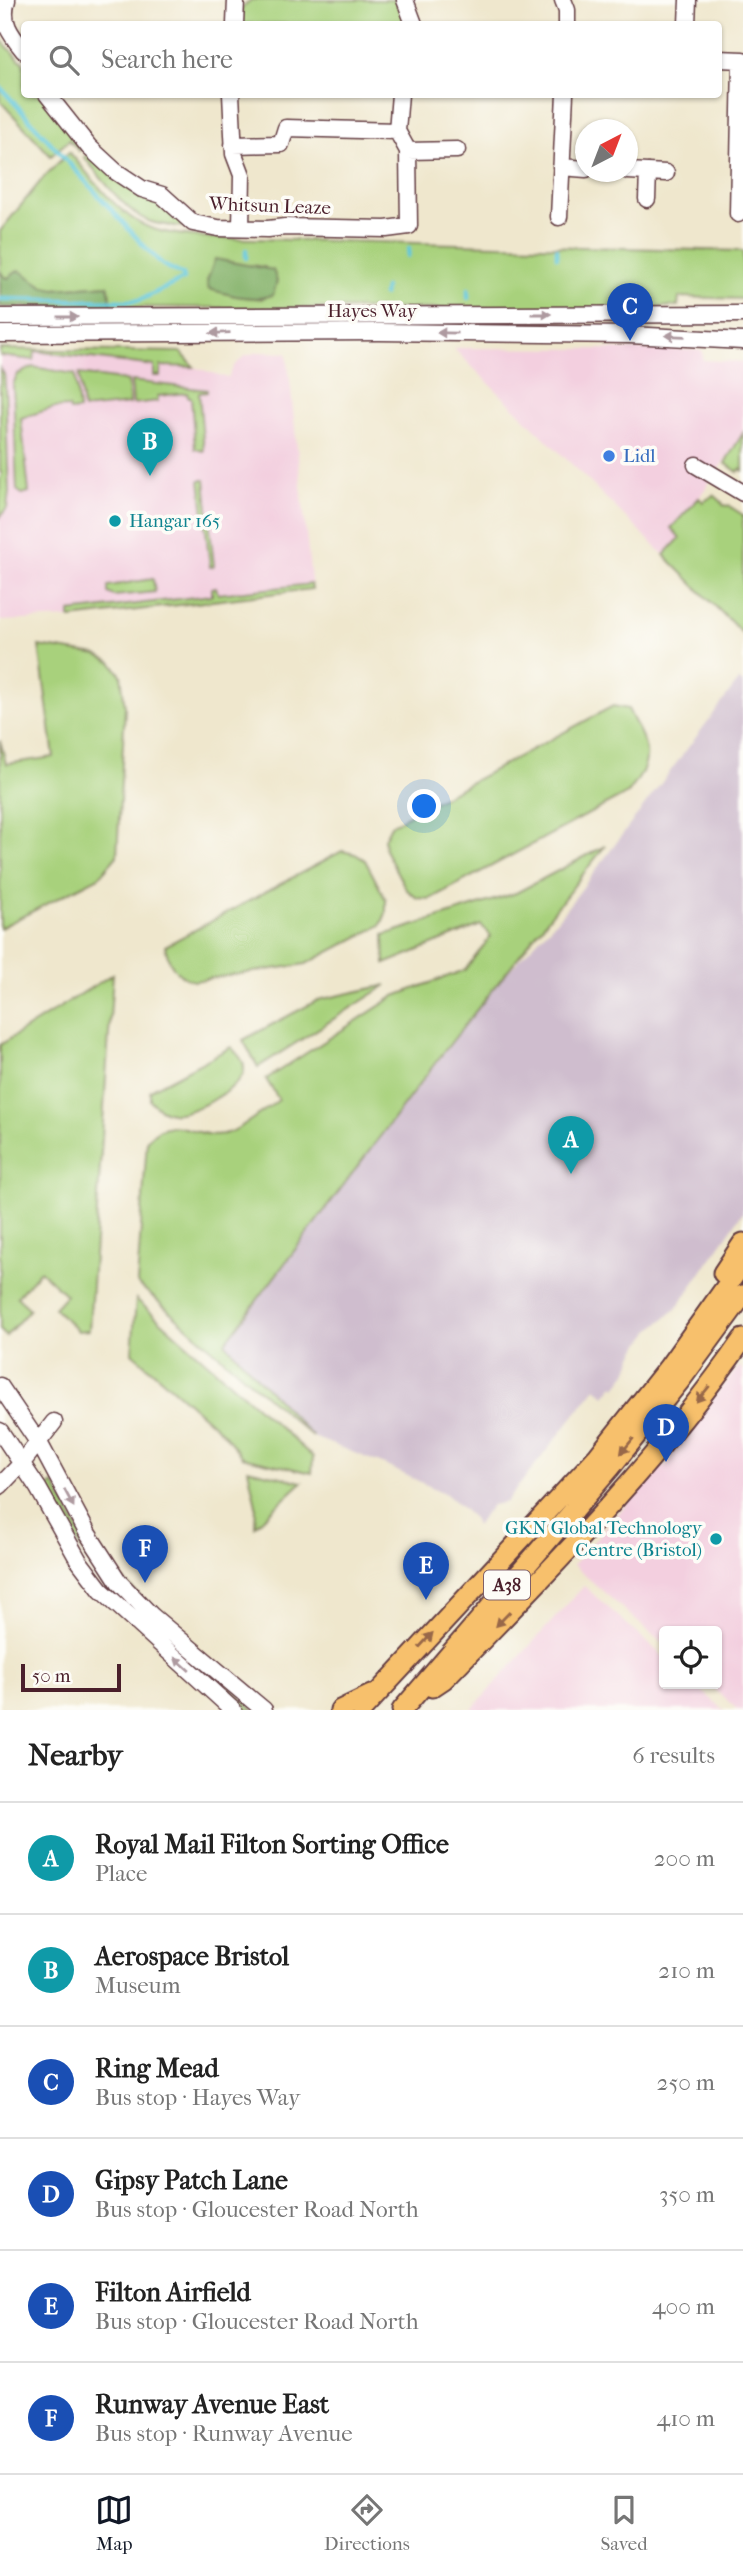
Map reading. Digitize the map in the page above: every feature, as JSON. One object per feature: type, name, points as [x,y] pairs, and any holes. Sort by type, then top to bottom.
[{"type":"main road","points":[[465,1599],[475,1577],[592,1445],[665,1354],[743,1243]]},
{"type":"main road","name":"A38","points":[[362,1710],[465,1599],[604,1462],[743,1263]]},
{"type":"main road","name":"A38","points":[[401,1708],[604,1462],[689,1368],[743,1295]]},
{"type":"main road","points":[[401,1708],[444,1679],[558,1560],[656,1450],[705,1391],[743,1339]]},
{"type":"main road","points":[[340,1710],[378,1692]]},
{"type":"street","points":[[7,0],[3,8],[4,23],[7,32],[21,48]]},
{"type":"street","points":[[235,21],[236,0]]},
{"type":"street","points":[[405,0],[413,21]]},
{"type":"street","points":[[563,0],[567,21]]},
{"type":"street","points":[[687,21],[688,0]]},
{"type":"street","points":[[722,59],[742,60],[738,214]]},
{"type":"street","name":"Whitsun Leaze","points":[[50,98],[89,147],[115,171],[142,189],[162,194],[194,223],[218,228],[386,229],[409,226],[408,151],[397,131]]},
{"type":"street","points":[[232,98],[234,154],[242,175],[241,228]]},
{"type":"street","points":[[233,145],[281,144],[286,128],[397,131],[400,98]]},
{"type":"street","points":[[559,218],[565,98]]},
{"type":"street","points":[[408,151],[457,150]]},
{"type":"street","points":[[561,167],[575,168]]},
{"type":"street","points":[[638,172],[666,173]]},
{"type":"street","points":[[647,198],[648,172]]},
{"type":"street","name":"Hayes Way","points":[[0,317],[743,314]]},
{"type":"street","name":"Hayes Way","points":[[0,334],[379,332],[630,335],[743,341]]},
{"type":"street","points":[[696,466],[743,494]]},
{"type":"street","points":[[0,1386],[35,1437],[88,1534],[119,1582],[152,1616],[264,1710]]},
{"type":"street","points":[[0,1431],[22,1463],[79,1561],[101,1590],[233,1710]]},
{"type":"street","points":[[0,1460],[12,1448],[35,1437]]},
{"type":"street","points":[[0,1486],[22,1463],[35,1437]]},
{"type":"shaded area","points":[[453,348],[697,350],[703,351],[703,360],[743,362],[743,433],[699,498],[671,528],[680,538],[664,555]]},
{"type":"shaded area","points":[[0,349],[181,352],[194,367],[228,378],[234,366],[245,356],[258,352],[287,353],[312,589],[70,618],[0,621]]},
{"type":"shaded area","points":[[739,680],[743,683],[743,1212],[676,1309],[652,1329],[640,1344],[627,1373],[616,1387],[614,1385],[605,1396],[596,1388],[506,1502],[492,1505],[476,1526],[473,1518],[446,1494],[380,1463],[313,1437],[224,1343],[499,981],[577,895]]},
{"type":"shaded area","points":[[739,1366],[743,1370],[743,1710],[738,1710],[714,1689],[722,1689],[722,1626],[659,1626],[659,1641],[573,1565],[658,1468],[664,1467],[671,1459],[670,1452]]},
{"type":"shaded area","points":[[584,1586],[659,1653],[659,1689],[700,1689],[724,1710],[471,1710]]},
{"type":"green space","points":[[251,0],[396,0],[406,21],[241,21],[242,8]]},
{"type":"green space","points":[[0,39],[21,61],[21,98],[44,98],[83,147],[79,151],[69,140],[51,156],[0,101]]},
{"type":"green space","points":[[69,152],[106,194],[137,221],[163,232],[212,238],[743,251],[743,299],[679,297],[678,306],[604,310],[112,307],[108,285],[54,289],[35,282],[4,277],[0,271],[0,231],[44,177]],"holes":[[[251,265],[265,267],[262,299],[209,289]]]},
{"type":"green space","points":[[91,153],[190,227],[156,223],[137,215],[113,192],[84,157]]},
{"type":"green space","points":[[215,259],[273,270],[277,281],[273,295],[249,298],[209,289],[207,281]]},
{"type":"green space","points":[[19,270],[44,287],[54,289],[108,285],[112,307],[0,307],[0,271],[8,278]]},
{"type":"green space","points":[[0,349],[181,352],[194,367],[161,366],[160,376],[154,376],[154,366],[35,351],[34,360],[0,356]]},
{"type":"green space","points":[[33,367],[75,374],[79,410],[70,411],[69,407],[53,408],[21,418],[29,492],[22,494],[17,490],[13,384],[18,374]]},
{"type":"green space","points":[[0,368],[4,374],[5,385],[9,492],[7,508],[0,517],[2,473]]},
{"type":"green space","points":[[79,374],[128,381],[130,404],[83,409]]},
{"type":"green space","points":[[131,381],[207,390],[199,393],[204,451],[195,449],[191,397],[188,397],[187,393],[158,396],[158,401],[133,404]]},
{"type":"green space","points":[[743,433],[743,471],[740,469],[738,472],[725,463]]},
{"type":"green space","points":[[200,480],[205,480],[214,566],[210,567]]},
{"type":"green space","points":[[714,495],[723,505],[743,515],[743,634],[664,555],[680,538],[671,528],[699,498],[703,502]]},
{"type":"green space","points":[[153,579],[155,592],[114,596],[108,593],[108,586]]},
{"type":"green space","points":[[311,584],[312,589],[70,618],[70,612],[212,595],[212,588],[216,587],[218,594]]},
{"type":"green space","points":[[39,646],[97,655],[111,662],[121,675],[125,707],[117,856],[99,877],[0,928],[0,740],[6,764],[54,757]]},
{"type":"green space","points":[[613,706],[628,709],[646,751],[643,770],[628,793],[430,899],[417,898],[406,889],[385,850],[384,839],[391,825]]},
{"type":"green space","points":[[605,846],[436,1062],[225,1343],[313,1437],[137,1283],[147,1140],[167,1127],[176,1126],[216,1135],[240,1127],[279,1100],[266,1079],[395,996],[465,970],[491,936],[481,925],[385,964],[384,935],[516,893]]},
{"type":"green space","points":[[342,851],[365,860],[386,900],[386,913],[381,925],[306,964],[193,981],[174,968],[165,946]]},
{"type":"green space","points":[[113,974],[89,1330],[78,1331],[54,1308],[66,1295],[40,1271],[17,1297],[30,1309],[6,1336],[0,1330],[0,1045]]},
{"type":"green space","points":[[387,985],[258,1067],[243,1040],[318,1000]]},
{"type":"green space","points":[[231,1047],[242,1060],[244,1070],[241,1077],[225,1092],[180,1113],[162,1110],[150,1100],[150,1090]]},
{"type":"green space","points":[[136,1299],[313,1457],[312,1473],[242,1457],[224,1434],[132,1353]]},
{"type":"green space","points":[[248,1469],[302,1482],[255,1526],[256,1505]]},
{"type":"green space","points":[[54,1484],[85,1542],[254,1710],[241,1710],[110,1588],[85,1556],[47,1488]]},
{"type":"waterway","points":[[0,87],[146,248],[163,265],[183,275],[184,279],[140,300],[0,299]]},
{"type":"waterway","points":[[408,256],[409,249]]},
{"type":"waterway","points":[[557,249],[557,257]]},
{"type":"waterway","points":[[246,250],[246,258]]},
{"type":"waterway","points":[[384,295],[385,288]]},
{"type":"waterway","points":[[468,289],[468,298]]},
{"type":"place","name":"Ring Mead","points":[[630,341]]},
{"type":"place","name":"Lidl","points":[[609,456]]},
{"type":"place","name":"Aerospace Bristol","points":[[150,476]]},
{"type":"place","name":"Hangar 165","points":[[115,521]]},
{"type":"place","name":"Royal Mail Filton Sorting Office","points":[[571,1174]]},
{"type":"place","name":"Gipsy Patch Lane","points":[[666,1462]]},
{"type":"place","name":"GKN Global Technology Centre (Bristol)","points":[[716,1539]]},
{"type":"place","name":"Runway Avenue East","points":[[145,1583]]},
{"type":"place","name":"Filton Airfield","points":[[426,1600]]}]
